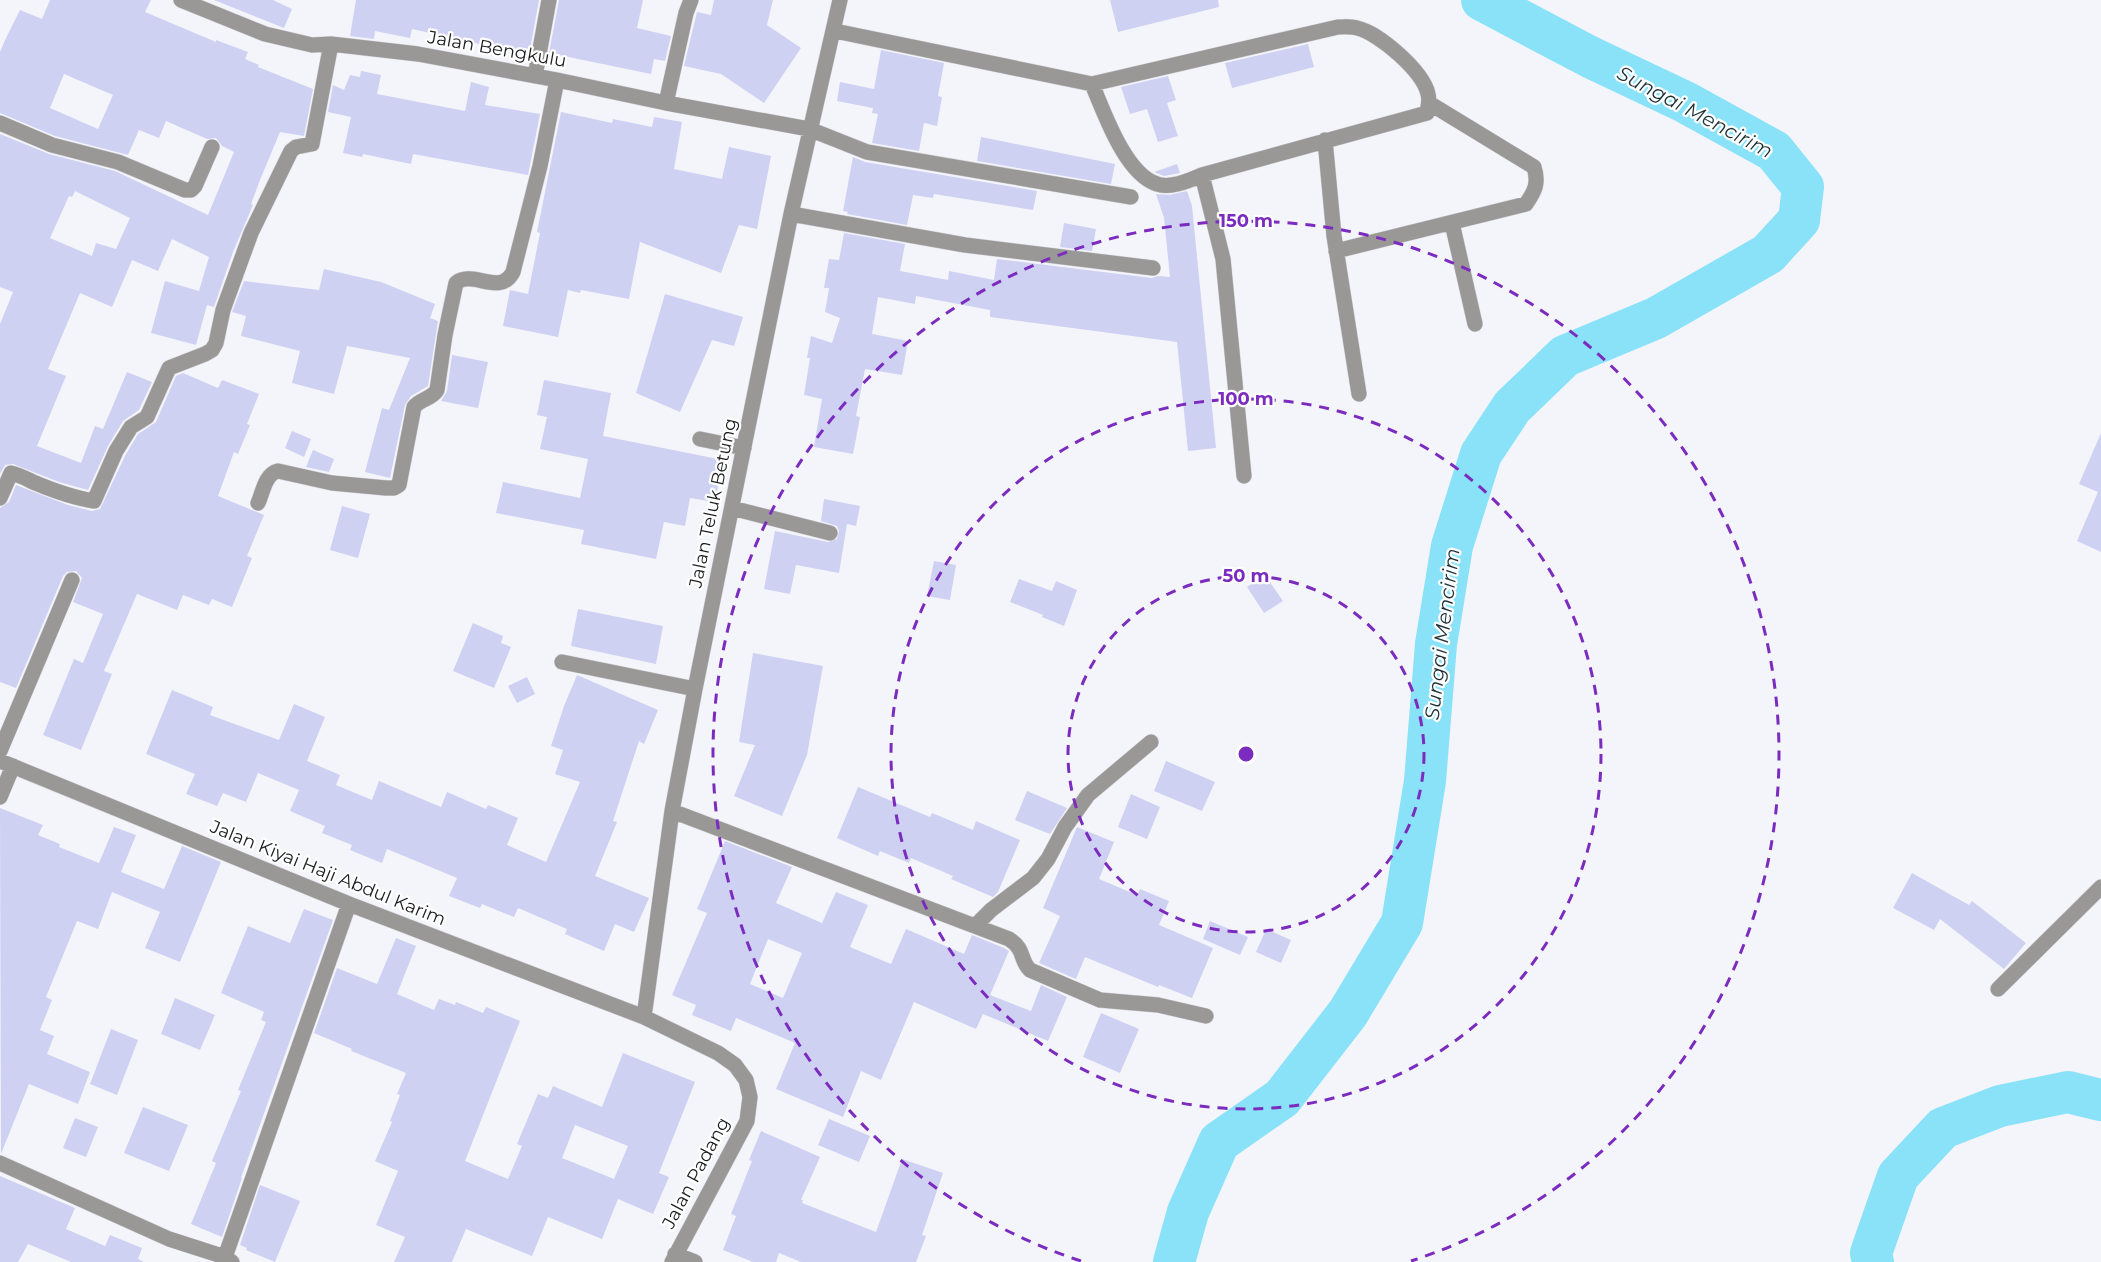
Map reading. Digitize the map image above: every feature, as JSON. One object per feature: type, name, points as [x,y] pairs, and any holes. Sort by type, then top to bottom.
[{"type":"street","name":"Jalan Bengkulu","points":[[181,0],[265,34],[312,45],[331,44],[418,54],[557,80],[666,104],[809,129],[867,152],[1131,197]]},
{"type":"street","points":[[535,76],[549,0]]},
{"type":"street","points":[[666,104],[686,13],[691,0]]},
{"type":"street","name":"Jalan Teluk Betung","points":[[644,1017],[672,811],[695,689],[791,214],[809,129],[835,31],[840,0]]},
{"type":"street","points":[[835,31],[1092,84],[1338,27],[1358,28],[1374,36],[1401,57],[1425,86],[1429,103],[1427,113],[1325,140],[1180,183],[1158,185],[1144,177],[1131,164],[1106,118],[1092,84]]},
{"type":"street","points":[[0,498],[11,473],[22,475],[32,482],[81,499],[94,501],[116,451],[130,427],[147,417],[169,368],[189,362],[212,350],[216,343],[223,310],[251,233],[291,150],[312,144],[331,44]]},
{"type":"street","points":[[258,503],[269,476],[278,471],[332,483],[386,488],[399,485],[414,407],[418,402],[434,395],[437,390],[456,283],[465,278],[501,283],[510,279],[513,272],[540,166],[557,80]]},
{"type":"street","points":[[1336,251],[1526,204],[1533,194],[1537,183],[1534,167],[1429,103]]},
{"type":"street","points":[[0,123],[52,145],[118,162],[186,190],[195,186],[212,147]]},
{"type":"street","points":[[1325,140],[1336,251],[1359,394]]},
{"type":"street","points":[[1202,175],[1224,259],[1244,476]]},
{"type":"street","points":[[791,214],[965,245],[1154,268]]},
{"type":"street","points":[[1452,223],[1475,324]]},
{"type":"street","points":[[700,439],[744,448]]},
{"type":"street","points":[[732,508],[830,533]]},
{"type":"street","points":[[0,751],[72,580]]},
{"type":"street","points":[[562,662],[695,689]]},
{"type":"street","points":[[975,926],[991,910],[1033,878],[1048,860],[1065,827],[1088,795],[1151,742]]},
{"type":"street","points":[[0,797],[7,764]]},
{"type":"street","name":"Jalan Kiyai Haji Abdul Karim","points":[[7,764],[349,904],[644,1017]]},
{"type":"street","points":[[672,811],[975,926],[1016,944],[1021,949],[1026,966],[1030,970],[1090,997],[1110,1002],[1172,1007],[1206,1016]]},
{"type":"street","points":[[1998,989],[2080,905],[2101,887]]},
{"type":"street","points":[[0,1163],[169,1239],[229,1260],[349,904]]},
{"type":"street","name":"Jalan Padang","points":[[644,1017],[718,1053],[735,1065],[746,1080],[750,1097],[747,1121],[673,1258]]},
{"type":"street","points":[[673,1258],[696,1262]]},
{"type":"building","points":[[50,0],[151,0],[145,12],[216,42],[216,40],[248,52],[245,59],[259,65],[258,67],[313,89],[304,136],[280,132],[214,307],[207,305],[196,345],[151,333],[165,281],[199,291],[209,257],[172,239],[158,271],[132,260],[112,307],[80,293],[48,369],[66,376],[37,446],[81,463],[95,426],[103,429],[127,372],[152,382],[139,410],[123,421],[108,446],[88,490],[59,482],[13,464],[5,465],[0,474],[0,324],[13,292],[0,287],[0,134],[49,154],[115,171],[208,215],[234,152],[222,146],[216,138],[207,139],[166,121],[159,138],[139,130],[128,155],[55,136],[0,113],[0,52],[6,38],[20,10],[42,19]],"holes":[[[64,74],[113,95],[98,129],[50,108]],[[75,191],[130,218],[116,249],[96,243],[92,256],[50,238],[69,196],[72,197]]]},
{"type":"building","points":[[214,0],[273,0],[292,9],[284,28]]},
{"type":"building","points":[[356,0],[539,0],[529,55],[412,29],[410,38],[375,31],[374,39],[350,36]]},
{"type":"building","points":[[559,0],[643,0],[637,28],[671,36],[665,61],[654,59],[651,74],[549,53]]},
{"type":"building","points":[[714,0],[773,0],[767,25],[801,48],[764,103],[721,74],[684,66],[697,12],[711,15]]},
{"type":"building","points":[[1110,0],[1218,0],[1219,7],[1118,32]]},
{"type":"building","points":[[1308,44],[1314,67],[1232,88],[1225,63]]},
{"type":"building","points":[[881,50],[944,63],[938,96],[942,97],[937,126],[924,123],[919,151],[872,143],[878,114],[872,113],[873,108],[837,101],[840,82],[874,89]]},
{"type":"building","points":[[361,71],[381,75],[377,94],[465,111],[471,82],[489,87],[485,105],[540,114],[528,175],[413,154],[411,164],[363,154],[362,157],[343,153],[351,117],[328,112],[333,85],[344,90],[350,75],[360,77]]},
{"type":"building","points":[[1168,76],[1176,100],[1167,103],[1178,136],[1158,142],[1147,109],[1130,114],[1121,87]]},
{"type":"building","points":[[561,112],[612,123],[613,119],[652,127],[654,117],[682,122],[674,169],[722,179],[729,147],[771,156],[757,229],[739,225],[721,273],[640,242],[629,299],[581,290],[580,293],[568,290],[558,337],[503,326],[510,290],[528,294],[540,233],[537,232]]},
{"type":"building","points":[[981,137],[1115,164],[1111,184],[977,161]]},
{"type":"building","points":[[853,157],[865,162],[1037,191],[1033,210],[934,194],[933,198],[913,195],[907,225],[847,214],[848,212],[843,211]]},
{"type":"building","points":[[1177,164],[1180,173],[1164,176],[1154,172]]},
{"type":"building","points":[[1187,191],[1192,206],[1216,448],[1188,451],[1177,342],[990,317],[990,310],[916,296],[915,304],[878,297],[872,334],[908,341],[902,375],[865,369],[856,416],[860,417],[853,454],[814,447],[822,399],[804,395],[810,358],[807,358],[811,336],[832,343],[840,318],[825,312],[829,288],[824,288],[829,259],[839,260],[844,233],[905,244],[900,271],[948,280],[949,271],[994,280],[997,259],[1152,278],[1170,277],[1164,218],[1156,194],[1169,195]]},
{"type":"building","points":[[1064,223],[1096,229],[1092,251],[1060,247]]},
{"type":"building","points":[[324,269],[381,282],[435,304],[430,318],[438,321],[428,386],[411,396],[405,405],[390,478],[365,472],[382,408],[389,410],[410,358],[347,346],[334,394],[292,383],[300,351],[241,336],[246,316],[232,312],[244,281],[319,290]]},
{"type":"building","points":[[665,294],[743,317],[734,346],[712,340],[680,412],[636,393]]},
{"type":"building","points":[[452,355],[488,362],[478,408],[441,401],[447,391]]},
{"type":"building","points":[[183,373],[218,388],[222,380],[259,394],[247,424],[250,425],[238,454],[234,452],[218,496],[264,515],[247,556],[252,558],[232,607],[212,599],[209,605],[183,595],[177,610],[137,594],[104,671],[112,674],[81,750],[43,735],[74,659],[83,663],[103,614],[73,602],[82,578],[76,571],[67,572],[63,576],[16,688],[0,682],[0,508],[9,502],[16,485],[68,505],[92,511],[100,509],[138,434],[156,422],[176,376]]},
{"type":"building","points":[[544,380],[611,393],[603,436],[723,460],[715,502],[690,498],[685,526],[664,522],[656,559],[581,544],[584,530],[496,513],[503,482],[580,498],[588,459],[540,449],[547,417],[537,415]]},
{"type":"building","points":[[292,431],[311,439],[304,457],[285,448]]},
{"type":"building","points":[[2101,433],[2101,552],[2077,541],[2098,492],[2079,484]]},
{"type":"building","points":[[313,450],[334,459],[329,472],[306,467]]},
{"type":"building","points":[[824,499],[860,506],[856,526],[847,524],[839,573],[796,565],[790,594],[764,589],[775,531],[828,542],[837,539],[839,531],[837,526],[821,521]]},
{"type":"building","points":[[342,506],[370,514],[358,558],[330,550]]},
{"type":"building","points":[[934,561],[956,565],[950,600],[927,596]]},
{"type":"building","points":[[1265,575],[1283,601],[1264,613],[1247,587]]},
{"type":"building","points":[[1019,579],[1052,591],[1056,581],[1077,590],[1064,626],[1010,602]]},
{"type":"building","points":[[578,609],[663,626],[656,664],[571,646]]},
{"type":"building","points":[[473,623],[503,636],[501,643],[511,647],[494,688],[453,671]]},
{"type":"building","points":[[753,653],[823,666],[807,755],[782,816],[734,796],[755,745],[739,742]]},
{"type":"building","points":[[577,675],[658,710],[644,744],[639,741],[613,821],[617,822],[595,876],[649,898],[634,932],[615,924],[604,951],[565,934],[567,929],[518,908],[514,917],[482,904],[480,908],[449,896],[457,878],[387,849],[382,863],[350,850],[352,845],[322,833],[325,826],[290,811],[299,790],[258,773],[246,802],[223,793],[217,806],[186,794],[195,774],[146,754],[172,690],[213,707],[210,715],[279,740],[294,704],[325,717],[307,761],[340,775],[336,785],[372,800],[379,781],[441,807],[447,792],[486,809],[488,805],[518,818],[507,845],[546,862],[580,782],[555,774],[563,750],[551,746]]},
{"type":"building","points":[[527,677],[535,694],[517,703],[508,686]]},
{"type":"building","points":[[1166,761],[1215,782],[1202,811],[1154,791]]},
{"type":"building","points":[[858,787],[930,817],[932,813],[973,830],[976,821],[1020,840],[998,892],[993,897],[911,858],[909,863],[880,851],[878,856],[837,838]]},
{"type":"building","points":[[1027,791],[1067,808],[1050,834],[1015,820]]},
{"type":"building","points":[[1131,794],[1160,807],[1147,839],[1118,827]]},
{"type":"building","points":[[0,808],[43,825],[38,835],[60,844],[59,847],[99,863],[114,827],[136,835],[121,872],[164,889],[182,846],[221,862],[180,962],[145,948],[160,912],[112,892],[98,929],[77,921],[46,997],[52,1000],[40,1030],[54,1036],[47,1054],[90,1072],[78,1104],[29,1084],[1,1154]]},
{"type":"building","points":[[1077,827],[1114,842],[1099,879],[1137,895],[1140,889],[1169,901],[1159,925],[1213,948],[1192,998],[1159,985],[1158,987],[1085,957],[1076,979],[1039,963],[1060,916],[1043,908]]},
{"type":"building","points":[[725,841],[792,867],[776,903],[822,923],[836,892],[868,905],[850,947],[891,964],[906,929],[964,954],[972,935],[1009,951],[990,995],[1031,1011],[1041,985],[1067,997],[1048,1041],[983,1014],[976,1029],[914,1002],[881,1080],[861,1071],[843,1117],[776,1089],[795,1043],[736,1018],[731,1031],[692,1015],[696,1005],[672,995],[707,913],[697,909]],"holes":[[[768,939],[802,953],[783,998],[750,984]]]},
{"type":"building","points":[[1912,873],[1969,905],[1972,901],[2026,943],[2004,969],[1940,919],[1934,930],[1893,908]]},
{"type":"building","points":[[304,909],[333,920],[222,1237],[191,1224],[216,1163],[212,1161],[241,1091],[238,1090],[266,1022],[261,1020],[264,1012],[221,993],[248,926],[290,943]]},
{"type":"building","points":[[1210,921],[1248,937],[1240,955],[1203,939]]},
{"type":"building","points":[[1266,929],[1291,940],[1281,963],[1256,952]]},
{"type":"building","points":[[396,938],[416,946],[397,994],[434,1010],[439,999],[455,1005],[456,1002],[483,1013],[486,1007],[520,1021],[465,1161],[508,1179],[522,1146],[517,1144],[538,1094],[548,1098],[553,1086],[602,1107],[623,1053],[695,1082],[659,1173],[669,1177],[653,1214],[618,1199],[602,1239],[548,1217],[532,1256],[466,1229],[452,1262],[394,1262],[405,1237],[376,1225],[398,1171],[375,1161],[392,1122],[390,1121],[400,1095],[397,1094],[406,1073],[314,1033],[337,968],[377,984]],"holes":[[[575,1125],[628,1146],[614,1179],[562,1158]]]},
{"type":"building","points":[[175,998],[215,1015],[200,1050],[161,1034]]},
{"type":"building","points":[[1101,1013],[1139,1029],[1120,1073],[1083,1057]]},
{"type":"building","points":[[111,1029],[138,1040],[117,1095],[90,1084]]},
{"type":"building","points":[[143,1107],[188,1125],[169,1171],[124,1153]]},
{"type":"building","points":[[75,1118],[98,1127],[86,1157],[63,1148]]},
{"type":"building","points":[[829,1119],[870,1136],[859,1162],[818,1145]]},
{"type":"building","points":[[761,1131],[820,1157],[801,1200],[803,1200],[802,1203],[876,1232],[902,1159],[943,1173],[922,1235],[926,1236],[916,1262],[801,1262],[779,1253],[776,1262],[753,1262],[723,1250],[736,1216],[731,1214]]},
{"type":"building","points":[[0,1176],[75,1208],[66,1229],[105,1246],[110,1235],[142,1248],[138,1259],[144,1262],[71,1262],[28,1244],[18,1262],[0,1262]]},
{"type":"building","points":[[260,1185],[300,1201],[275,1262],[246,1250],[247,1248],[240,1245]]},
{"type":"waterway","name":"Sungai Mencirim","points":[[1174,1262],[1188,1212],[1219,1142],[1282,1098],[1348,1013],[1402,923],[1425,781],[1436,644],[1452,546],[1481,454],[1512,407],[1565,356],[1656,318],[1768,254],[1799,220],[1803,187],[1774,151],[1685,102],[1590,57],[1482,0]]},
{"type":"waterway","name":"Sungai Mencirim","points":[[1873,1262],[1871,1253],[1898,1176],[1943,1128],[2000,1106],[2068,1092],[2101,1100]]}]
